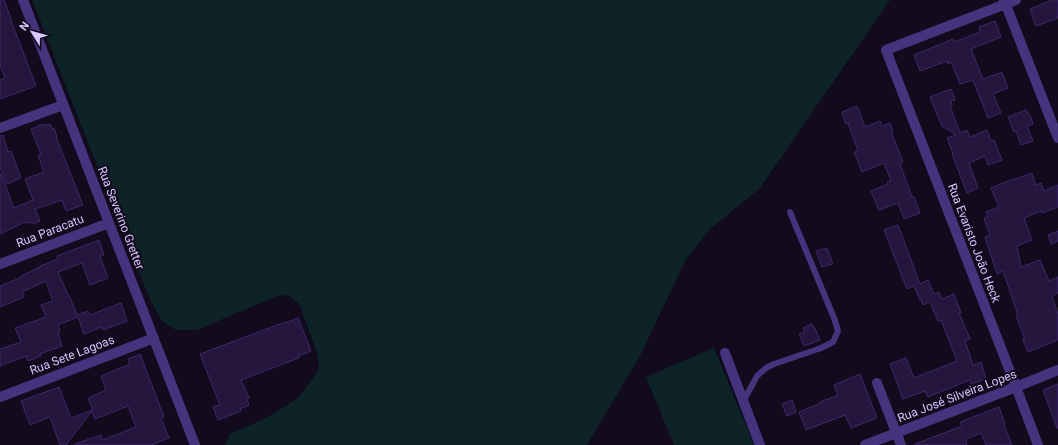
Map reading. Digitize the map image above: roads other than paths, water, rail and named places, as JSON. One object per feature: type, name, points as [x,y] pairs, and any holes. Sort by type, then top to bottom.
[{"type":"street","name":"Rua Severino Gretter","points":[[22,0],[195,445]]},
{"type":"street","points":[[1016,0],[1005,2],[1058,138]]},
{"type":"street","name":"Rua Evaristo João Heck","points":[[1005,2],[886,50],[1038,445]]},
{"type":"street","points":[[0,128],[63,105]]},
{"type":"street","name":"Rua Paracatu","points":[[0,264],[109,223]]},
{"type":"street","name":"Rua Sete Lagoas","points":[[0,397],[154,338]]},
{"type":"street","points":[[725,353],[760,445]]},
{"type":"street","name":"Rua José Silveira Lopes","points":[[865,445],[1058,370]]},
{"type":"street","points":[[877,383],[901,445]]},
{"type":"lane","points":[[743,402],[757,376],[766,368],[821,348],[833,342],[838,331],[832,312],[790,212]]}]
